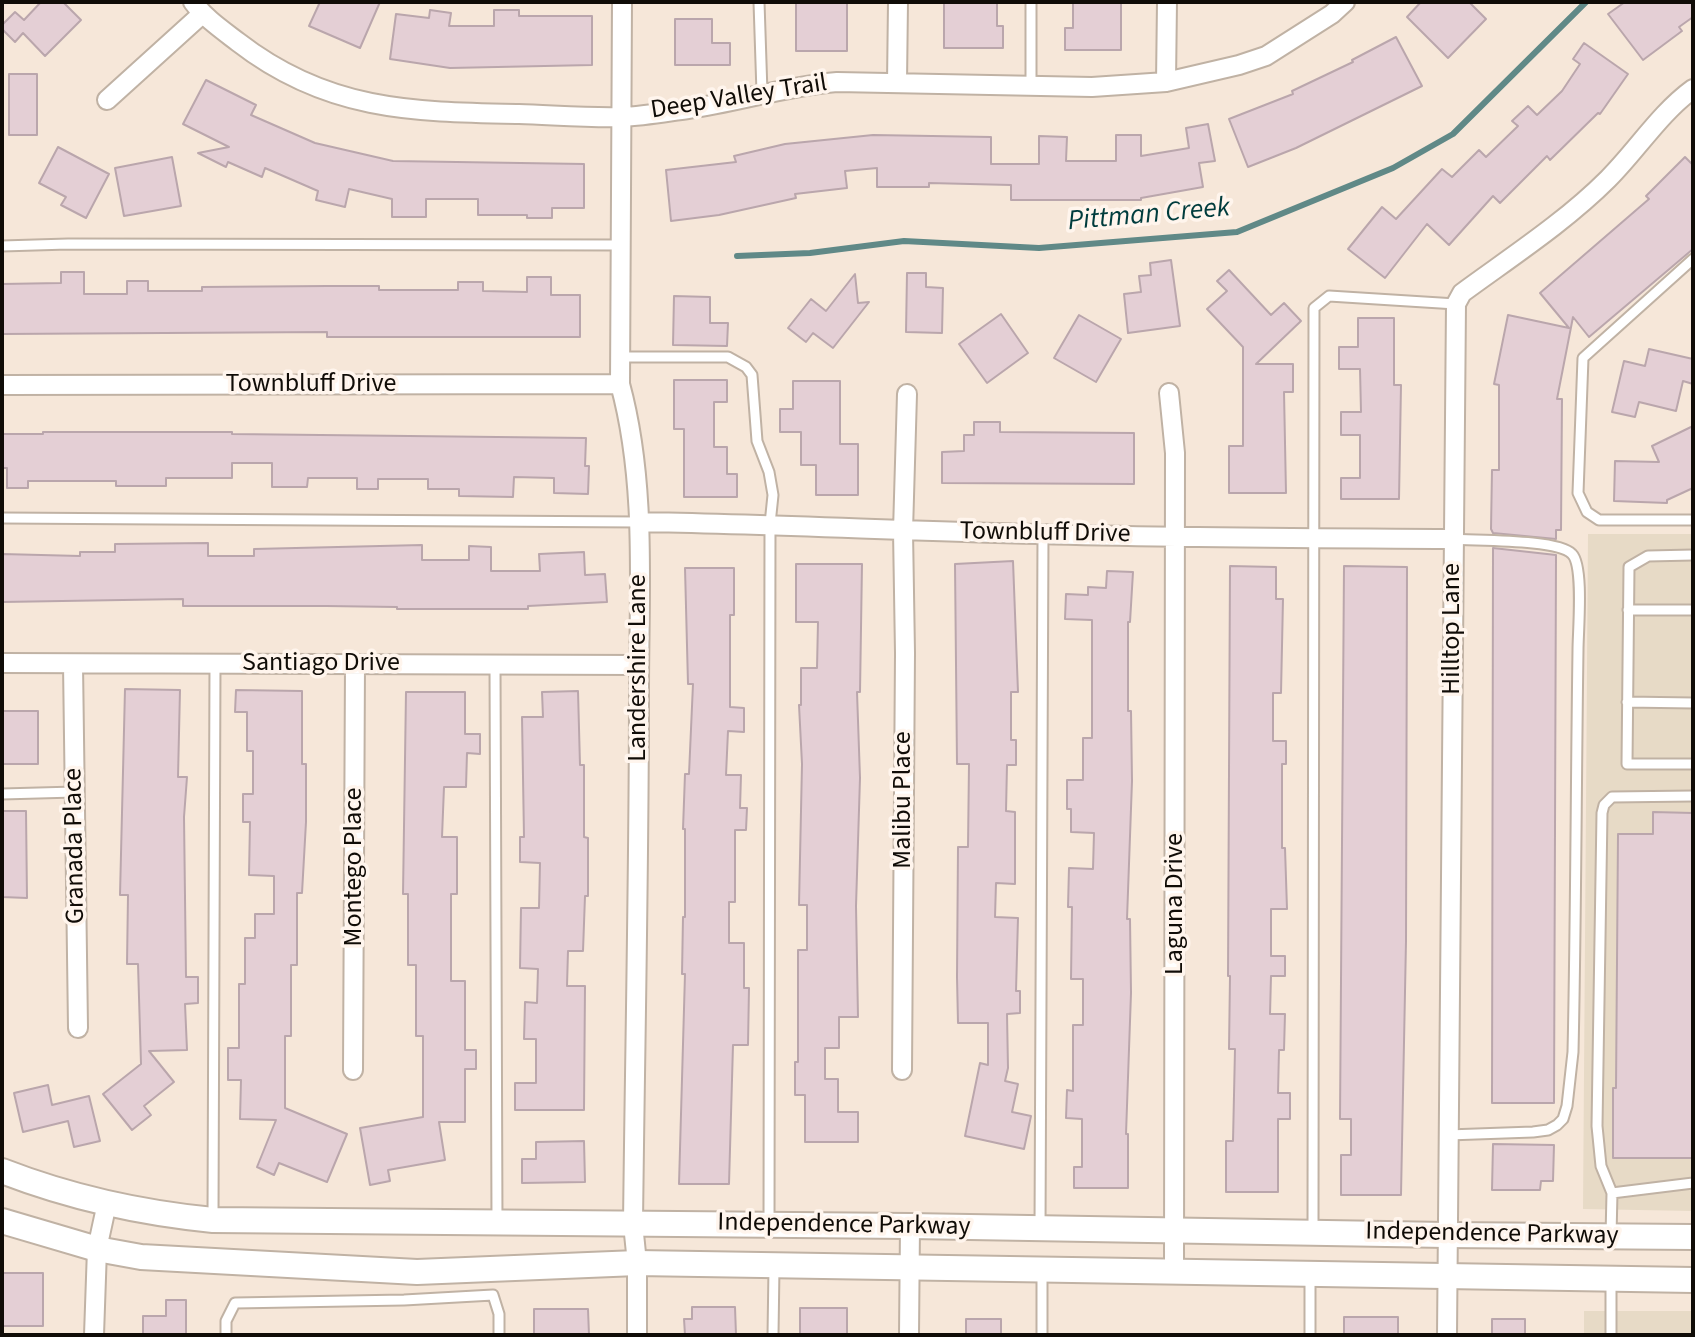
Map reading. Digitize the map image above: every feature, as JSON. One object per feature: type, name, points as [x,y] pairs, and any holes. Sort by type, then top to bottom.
[{"type":"main road","name":"Independence Parkway","points":[[2,1171],[107,1203],[213,1220],[1693,1237]]},
{"type":"main road","name":"Independence Parkway","points":[[2,1221],[97,1249],[141,1257],[417,1272],[637,1263],[1693,1280]]},
{"type":"street","name":"Landershire Lane","points":[[622,2],[620,384],[631,424],[638,522],[633,1224],[637,1263],[637,1335]]},
{"type":"street","points":[[897,83],[898,2]]},
{"type":"street","points":[[1166,82],[1167,2]]},
{"type":"street","name":"Deep Valley Trail","points":[[197,8],[252,53],[279,70],[347,99],[426,113],[622,117],[693,108],[826,83],[1106,87],[1166,82],[1266,56],[1332,14],[1345,2]]},
{"type":"street","points":[[107,100],[197,8]]},
{"type":"street","points":[[1456,304],[1462,293],[1607,180],[1693,89]]},
{"type":"street","name":"Hilltop Lane","points":[[1447,1335],[1456,304]]},
{"type":"street","name":"Townbluff Drive","points":[[2,385],[620,384]]},
{"type":"street","name":"Laguna Drive","points":[[1169,393],[1175,453],[1174,1271]]},
{"type":"street","name":"Malibu Place","points":[[902,1070],[903,531],[907,394]]},
{"type":"street","name":"Townbluff Drive","points":[[638,522],[1173,538],[1452,539]]},
{"type":"street","name":"Santiago Drive","points":[[2,663],[639,665]]},
{"type":"street","name":"Granada Place","points":[[73,664],[78,1028]]},
{"type":"street","name":"Montego Place","points":[[353,1070],[355,664]]},
{"type":"street","points":[[94,1335],[97,1249],[107,1203]]},
{"type":"street","points":[[909,1335],[910,1226]]},
{"type":"lane","points":[[759,2],[762,93]]},
{"type":"lane","points":[[1031,2],[1031,86]]},
{"type":"lane","points":[[2,246],[621,245]]},
{"type":"lane","points":[[1693,259],[1583,358],[1578,493],[1587,512],[1599,520],[1693,520]]},
{"type":"lane","points":[[1313,1233],[1314,308],[1329,296],[1456,304]]},
{"type":"lane","points":[[621,357],[728,357],[746,367],[752,375],[757,441],[769,472],[773,495],[770,524],[769,1225]]},
{"type":"lane","points":[[2,518],[638,522]]},
{"type":"lane","points":[[1040,1228],[1043,534]]},
{"type":"lane","points":[[1448,1135],[1548,1130],[1563,1119],[1567,1106],[1573,1036],[1578,647],[1578,568],[1573,554],[1546,544],[1452,539]]},
{"type":"lane","points":[[1693,555],[1648,556],[1629,567],[1627,702],[1627,764],[1693,764]]},
{"type":"lane","points":[[1628,610],[1693,610]]},
{"type":"lane","points":[[213,1220],[215,664]]},
{"type":"lane","points":[[495,665],[497,1223]]},
{"type":"lane","points":[[1627,702],[1693,703]]},
{"type":"lane","points":[[2,794],[75,792]]},
{"type":"lane","points":[[1611,1236],[1612,1193],[1601,1166],[1597,1126],[1602,813],[1604,805],[1612,797],[1693,796]]},
{"type":"lane","points":[[1612,1193],[1693,1183]]},
{"type":"lane","points":[[773,1335],[774,1265]]},
{"type":"lane","points":[[1042,1269],[1042,1335]]},
{"type":"lane","points":[[1310,1273],[1310,1335]]},
{"type":"lane","points":[[1611,1279],[1611,1335]]},
{"type":"lane","points":[[226,1335],[226,1321],[235,1303],[493,1295],[499,1314],[499,1335]]},
{"type":"shaded area","points":[[1588,534],[1693,534],[1693,1211],[1583,1209]]},
{"type":"shaded area","points":[[1584,1311],[1693,1311],[1693,1335],[1584,1335]]},
{"type":"building","points":[[41,2],[63,2],[81,20],[45,56],[23,33],[15,42],[2,29],[2,25],[15,12],[24,20]]},
{"type":"building","points":[[320,2],[380,2],[360,48],[309,26]]},
{"type":"building","points":[[796,2],[847,2],[847,51],[796,51]]},
{"type":"building","points":[[944,2],[997,2],[997,26],[1003,26],[1003,48],[944,48]]},
{"type":"building","points":[[1073,2],[1121,2],[1121,50],[1065,50],[1065,28],[1073,28]]},
{"type":"building","points":[[1421,2],[1469,2],[1486,19],[1448,58],[1407,17]]},
{"type":"building","points":[[1625,2],[1693,2],[1693,17],[1679,27],[1682,31],[1643,60],[1608,14]]},
{"type":"building","points":[[430,10],[451,13],[449,26],[494,26],[494,10],[519,10],[519,16],[592,16],[592,65],[450,68],[390,59],[396,14],[429,18]]},
{"type":"building","points":[[675,19],[712,19],[712,43],[730,43],[730,65],[675,65]]},
{"type":"building","points":[[1396,37],[1422,86],[1296,148],[1248,167],[1229,119],[1293,94],[1292,91]]},
{"type":"building","points":[[1584,43],[1628,74],[1600,114],[1550,160],[1547,156],[1500,203],[1493,196],[1449,245],[1427,224],[1385,278],[1348,249],[1382,207],[1396,219],[1442,169],[1452,177],[1479,150],[1486,157],[1518,126],[1512,121],[1528,106],[1537,115],[1562,91],[1580,64],[1573,59]]},
{"type":"building","points":[[9,74],[37,74],[37,135],[9,135]]},
{"type":"building","points":[[206,80],[256,105],[251,115],[315,143],[393,161],[584,164],[584,208],[552,208],[552,218],[527,218],[527,215],[478,215],[478,199],[426,199],[426,217],[392,217],[392,199],[349,189],[345,207],[316,200],[318,191],[265,168],[262,177],[228,162],[226,167],[198,153],[229,147],[183,124]]},
{"type":"building","points":[[1208,124],[1215,161],[1199,163],[1203,187],[1141,200],[1011,200],[1011,185],[929,183],[929,187],[877,187],[877,168],[845,171],[847,188],[795,194],[796,198],[719,215],[671,221],[666,170],[736,162],[734,156],[785,144],[873,135],[991,137],[991,164],[1039,164],[1039,136],[1067,137],[1066,161],[1116,161],[1116,135],[1141,135],[1141,156],[1189,148],[1186,128]]},
{"type":"building","points":[[58,147],[109,174],[86,218],[61,205],[66,197],[39,183]]},
{"type":"building","points":[[172,157],[181,206],[124,216],[115,168]]},
{"type":"building","points":[[1685,157],[1693,165],[1693,249],[1589,337],[1573,317],[1557,399],[1562,399],[1561,530],[1556,530],[1556,539],[1493,533],[1492,470],[1499,470],[1499,385],[1494,384],[1508,315],[1569,328],[1540,293],[1649,199],[1646,196]]},
{"type":"building","points":[[1171,260],[1180,326],[1128,333],[1124,294],[1141,292],[1139,276],[1151,275],[1150,263]]},
{"type":"building","points":[[1229,270],[1271,315],[1284,303],[1301,321],[1256,364],[1293,364],[1293,392],[1284,392],[1286,493],[1229,493],[1229,446],[1243,446],[1243,347],[1207,309],[1227,291],[1217,281]]},
{"type":"building","points":[[61,272],[84,272],[84,294],[127,294],[127,281],[148,281],[148,291],[202,291],[202,287],[327,286],[379,286],[379,290],[458,290],[458,282],[483,282],[483,291],[527,292],[527,277],[551,277],[551,295],[580,295],[580,337],[327,337],[327,332],[2,334],[2,284],[61,283]]},
{"type":"building","points":[[907,273],[926,273],[926,287],[943,288],[942,333],[906,332]]},
{"type":"building","points":[[855,274],[858,303],[869,302],[833,348],[813,333],[806,342],[788,328],[811,299],[826,311]]},
{"type":"building","points":[[674,296],[710,297],[710,323],[728,323],[727,346],[673,345]]},
{"type":"building","points":[[1001,314],[1028,353],[987,383],[959,344]]},
{"type":"building","points":[[1079,315],[1121,339],[1096,382],[1054,358]]},
{"type":"building","points":[[1358,318],[1394,318],[1394,385],[1401,385],[1399,499],[1341,499],[1341,478],[1360,478],[1360,435],[1341,435],[1341,412],[1361,412],[1360,369],[1339,369],[1339,347],[1358,347]]},
{"type":"building","points":[[1649,349],[1693,359],[1693,384],[1683,381],[1676,411],[1639,402],[1635,417],[1612,412],[1624,361],[1645,366]]},
{"type":"building","points":[[674,380],[727,380],[727,402],[714,402],[714,447],[727,447],[727,474],[737,474],[737,497],[684,497],[684,429],[674,429]]},
{"type":"building","points":[[793,381],[840,381],[840,444],[858,444],[858,495],[816,495],[816,465],[801,465],[801,432],[780,432],[780,409],[793,409]]},
{"type":"building","points":[[974,422],[1000,422],[1000,432],[1134,433],[1134,484],[942,483],[942,452],[964,451],[964,435],[974,435]]},
{"type":"building","points":[[1693,426],[1693,488],[1667,500],[1667,503],[1614,501],[1615,461],[1659,462],[1652,446]]},
{"type":"building","points":[[2,434],[586,438],[588,494],[554,493],[554,478],[514,477],[513,497],[459,496],[459,489],[428,489],[428,479],[378,479],[378,489],[357,489],[357,478],[308,478],[307,487],[272,487],[272,463],[232,463],[232,478],[166,478],[166,486],[116,486],[116,481],[28,481],[28,488],[7,488],[7,468],[2,468]]},
{"type":"building","points":[[208,543],[208,556],[254,556],[254,549],[422,545],[422,560],[469,560],[469,546],[491,547],[491,571],[540,571],[539,554],[584,552],[585,575],[605,574],[607,602],[528,606],[528,609],[397,609],[183,606],[183,599],[2,602],[2,554],[80,556],[80,552],[115,552],[115,544]]},
{"type":"building","points":[[1493,548],[1556,555],[1554,1103],[1492,1103]]},
{"type":"building","points":[[1013,561],[1018,692],[1011,692],[1011,740],[1016,740],[1016,765],[1007,765],[1006,811],[1015,812],[1015,884],[996,883],[995,917],[1018,918],[1016,991],[1020,991],[1020,1013],[1007,1014],[1008,1068],[1005,1081],[1018,1084],[1012,1112],[1031,1116],[1024,1149],[965,1136],[980,1063],[988,1065],[988,1023],[958,1023],[957,977],[958,847],[968,847],[969,764],[957,764],[955,564]]},
{"type":"building","points":[[796,564],[862,564],[860,692],[857,692],[860,778],[856,906],[858,1017],[839,1017],[839,1048],[825,1048],[825,1079],[838,1079],[838,1112],[858,1112],[858,1142],[805,1142],[805,1095],[795,1095],[798,950],[807,950],[807,905],[799,905],[802,764],[799,705],[801,668],[817,668],[818,622],[796,622]]},
{"type":"building","points":[[1230,566],[1276,567],[1276,599],[1283,599],[1281,693],[1273,693],[1273,741],[1286,741],[1286,764],[1282,764],[1282,848],[1285,848],[1287,909],[1271,909],[1271,956],[1285,956],[1285,976],[1271,976],[1270,1014],[1285,1014],[1284,1050],[1279,1050],[1278,1093],[1290,1093],[1290,1119],[1278,1119],[1278,1192],[1226,1192],[1226,1141],[1233,1141],[1235,1049],[1229,1049],[1228,976]]},
{"type":"building","points":[[1344,566],[1407,567],[1406,941],[1401,1195],[1341,1195],[1341,1155],[1351,1155],[1351,1119],[1340,1119]]},
{"type":"building","points":[[685,568],[734,568],[734,615],[730,615],[730,707],[744,708],[744,732],[728,731],[726,775],[741,775],[740,808],[747,808],[746,830],[735,830],[735,902],[729,902],[729,943],[744,943],[744,988],[749,988],[748,1045],[733,1045],[729,1184],[679,1184],[685,974],[682,974],[685,917],[683,829],[693,684],[688,684]]},
{"type":"building","points":[[1107,571],[1133,572],[1128,622],[1132,781],[1127,919],[1130,919],[1131,993],[1126,1134],[1128,1188],[1074,1188],[1074,1167],[1082,1167],[1082,1119],[1066,1118],[1067,1090],[1073,1091],[1073,1025],[1083,1025],[1083,979],[1071,979],[1069,868],[1093,869],[1094,833],[1071,832],[1067,780],[1083,780],[1083,738],[1092,738],[1092,620],[1065,619],[1066,594],[1088,595],[1088,587],[1106,588]]},
{"type":"building","points":[[125,689],[180,690],[178,777],[187,777],[184,817],[186,977],[198,977],[198,1003],[185,1004],[187,1050],[149,1051],[174,1082],[144,1106],[151,1115],[132,1130],[103,1094],[141,1064],[138,964],[127,964],[128,895],[120,895]]},
{"type":"building","points":[[236,690],[302,691],[306,822],[302,893],[297,893],[297,965],[291,965],[291,1036],[285,1036],[285,1108],[347,1134],[327,1182],[279,1163],[274,1175],[257,1167],[276,1120],[240,1119],[241,1080],[228,1080],[228,1048],[239,1048],[239,984],[245,984],[245,938],[255,938],[255,914],[274,914],[274,876],[249,875],[250,822],[243,822],[243,794],[253,794],[253,751],[247,751],[247,712],[235,712]]},
{"type":"building","points":[[578,691],[580,765],[584,765],[584,837],[588,838],[588,896],[585,896],[583,951],[568,951],[567,986],[585,986],[584,1110],[515,1110],[515,1083],[536,1083],[536,1039],[524,1039],[525,1002],[537,1003],[538,969],[520,968],[521,908],[539,908],[540,863],[520,862],[520,837],[524,837],[522,717],[543,717],[542,692]]},
{"type":"building","points":[[406,692],[465,692],[465,734],[480,734],[480,754],[467,753],[466,787],[444,787],[442,837],[457,837],[457,894],[451,894],[451,981],[465,981],[465,1050],[476,1050],[476,1069],[465,1069],[465,1122],[439,1122],[445,1160],[388,1170],[390,1181],[370,1185],[360,1128],[423,1117],[423,1036],[416,1036],[416,965],[408,965],[408,894],[403,894]]},
{"type":"building","points":[[2,711],[38,711],[38,764],[2,764]]},
{"type":"building","points":[[2,811],[26,811],[27,898],[2,897]]},
{"type":"building","points":[[1653,812],[1693,813],[1693,1158],[1613,1158],[1618,834],[1653,834]]},
{"type":"building","points":[[48,1085],[52,1105],[89,1096],[100,1141],[74,1147],[68,1121],[23,1132],[14,1093]]},
{"type":"building","points":[[584,1141],[585,1182],[522,1183],[522,1159],[536,1159],[536,1142]]},
{"type":"building","points":[[1493,1144],[1554,1145],[1553,1181],[1541,1181],[1540,1190],[1492,1190]]},
{"type":"building","points":[[2,1273],[43,1273],[43,1326],[2,1326]]},
{"type":"building","points":[[166,1300],[186,1300],[186,1335],[143,1335],[143,1316],[166,1316]]},
{"type":"building","points":[[692,1307],[735,1307],[736,1335],[685,1335],[684,1319],[692,1319]]},
{"type":"building","points":[[800,1308],[847,1308],[847,1335],[800,1335]]},
{"type":"building","points":[[534,1309],[588,1309],[589,1335],[534,1335]]},
{"type":"building","points":[[1344,1317],[1398,1317],[1398,1335],[1344,1335]]},
{"type":"building","points":[[966,1319],[1001,1319],[1001,1335],[966,1335]]},
{"type":"building","points":[[1492,1319],[1525,1319],[1525,1335],[1492,1335]]},
{"type":"waterway","name":"Pittman Creek","points":[[737,256],[810,253],[904,241],[1039,248],[1237,232],[1393,168],[1453,134],[1586,2]]}]
